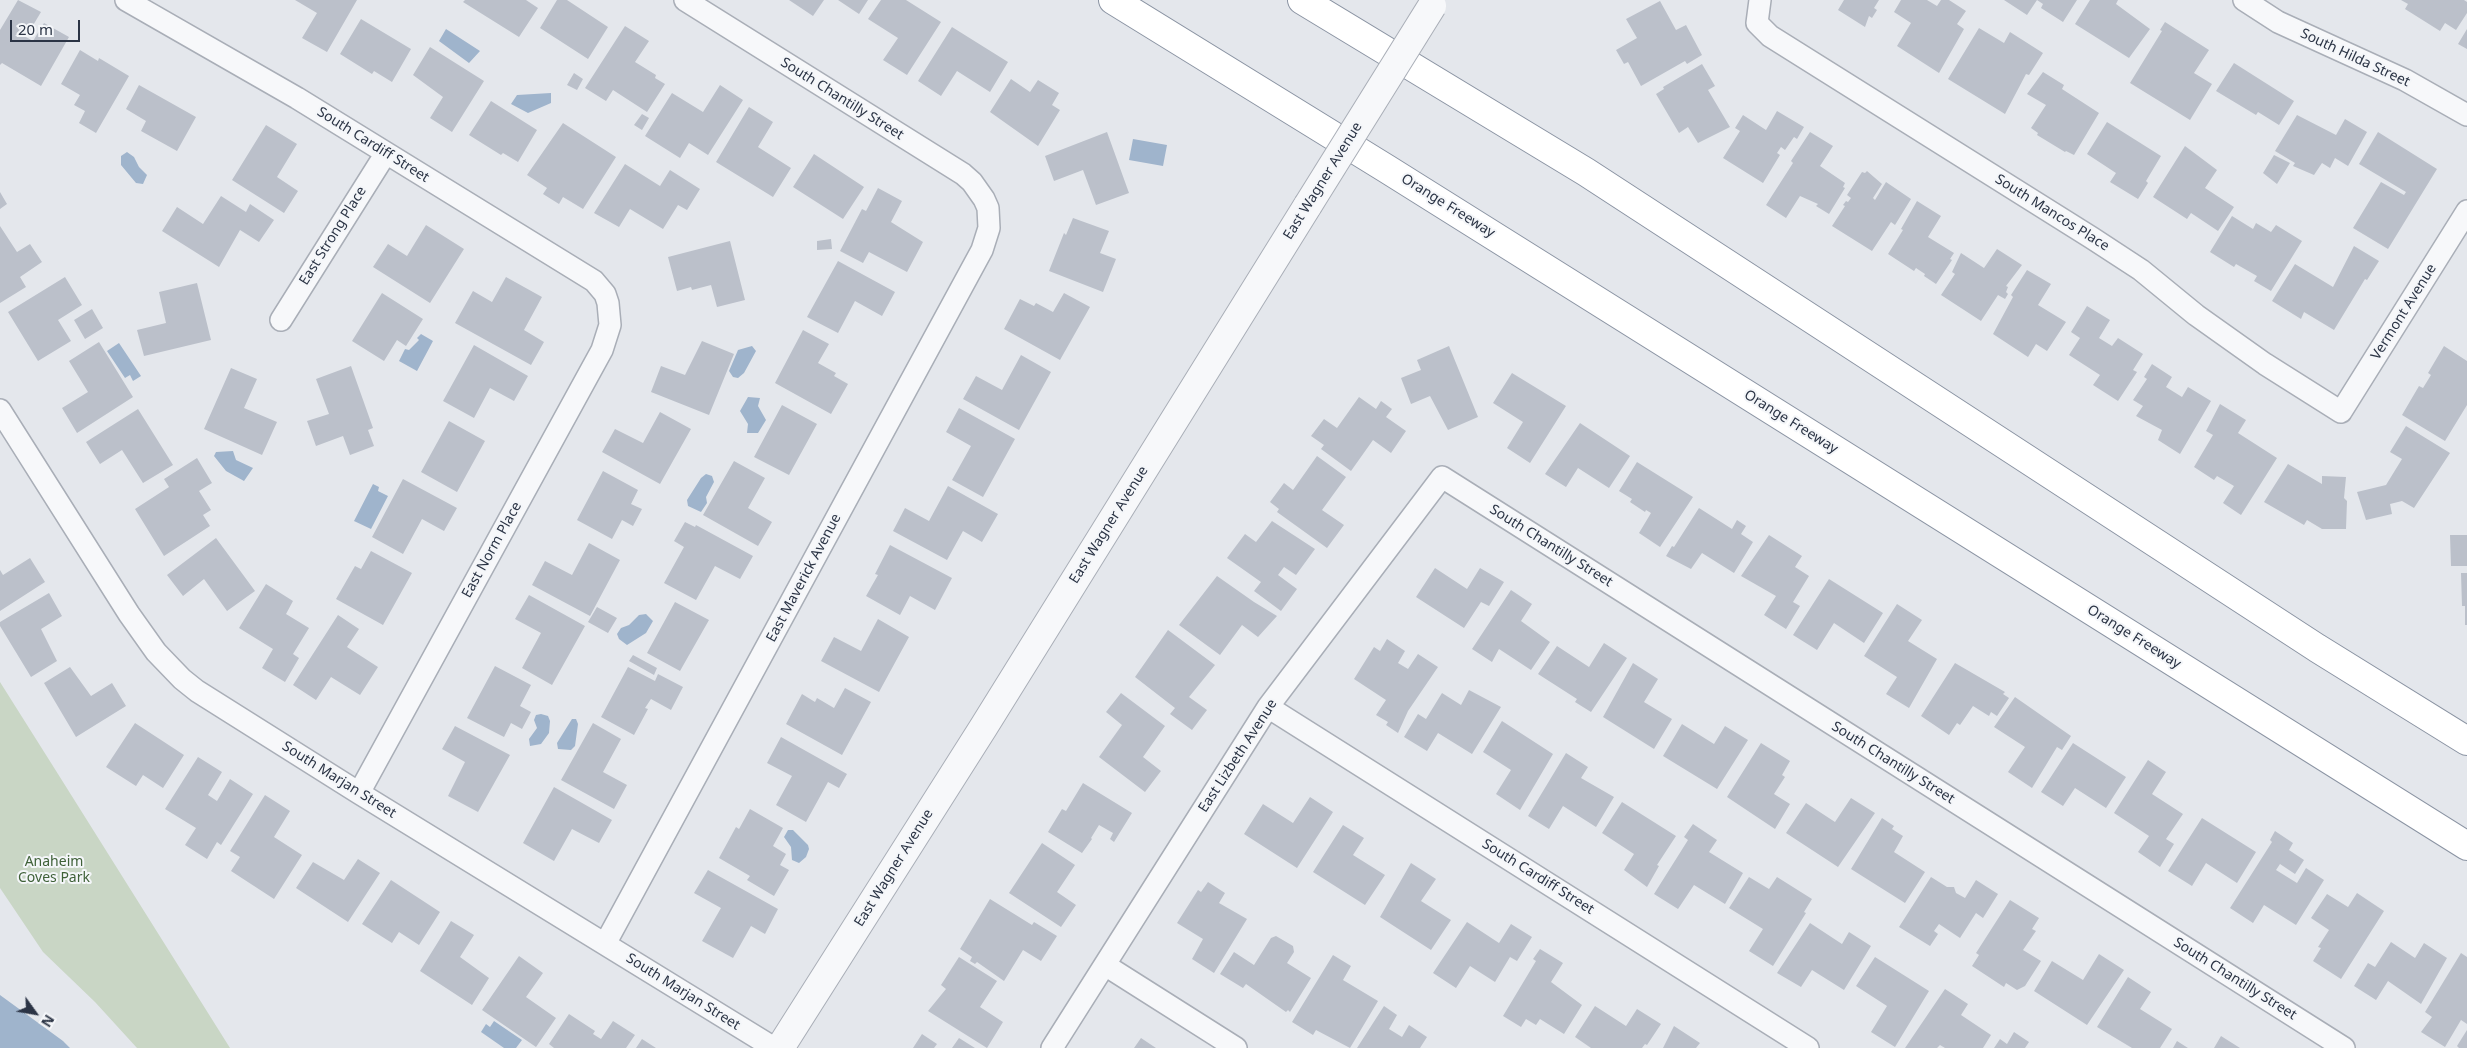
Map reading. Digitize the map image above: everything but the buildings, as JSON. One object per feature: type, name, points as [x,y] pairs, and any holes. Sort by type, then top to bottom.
[{"type":"highway","name":"Orange Freeway","points":[[1113,0],[1388,169],[2467,846]]},
{"type":"highway","points":[[1302,0],[1586,172],[2309,642],[2467,741]]},
{"type":"street","name":"South Cardiff Street","points":[[126,0],[223,54],[594,281],[605,294],[608,303]]},
{"type":"street","name":"South Chantilly Street","points":[[685,0],[963,174],[979,190],[988,208]]},
{"type":"street","name":"South Mancos Place","points":[[1760,0],[1756,23],[1770,36],[2141,270],[2203,320],[2265,364],[2341,412]]},
{"type":"street","name":"South Hilda Street","points":[[2244,0],[2278,22],[2405,80],[2467,115]]},
{"type":"street","name":"East Wagner Avenue","points":[[780,1048],[983,728],[1434,3]]},
{"type":"street","name":"East Strong Place","points":[[281,320],[386,153]]},
{"type":"street","name":"East Maverick Avenue","points":[[605,944],[982,250],[989,228],[988,208]]},
{"type":"street","name":"Vermont Avenue","points":[[2341,412],[2467,211]]},
{"type":"street","name":"East Norm Place","points":[[359,793],[602,350],[610,325],[608,303]]},
{"type":"street","name":"South Marjan Street","points":[[0,410],[128,614],[167,666],[197,691],[359,793],[774,1048]]},
{"type":"street","name":"South Chantilly Street","points":[[1442,477],[2344,1048]]},
{"type":"street","name":"East Lizbeth Avenue","points":[[1052,1048],[1268,707],[1442,477]]},
{"type":"street","name":"South Cardiff Street","points":[[1268,707],[1808,1048]]},
{"type":"street","points":[[1105,965],[1236,1048]]},
{"type":"green space","name":"Anaheim Coves Park","points":[[0,682],[230,1048],[137,1048],[95,1002],[43,952],[0,888]]},
{"type":"water","points":[[446,29],[480,51],[469,63],[439,41]]},
{"type":"water","points":[[551,93],[551,103],[528,113],[511,104],[517,95]]},
{"type":"water","points":[[1133,139],[1167,145],[1163,166],[1129,160]]},
{"type":"water","points":[[127,152],[134,157],[139,167],[147,175],[143,184],[136,183],[121,165],[121,156]]},
{"type":"water","points":[[421,334],[433,341],[417,371],[399,361],[405,349],[409,350],[419,340],[417,338]]},
{"type":"water","points":[[119,343],[141,376],[133,381],[130,375],[125,378],[107,351]]},
{"type":"water","points":[[752,346],[756,351],[744,373],[738,378],[733,377],[729,371],[738,350]]},
{"type":"water","points":[[748,397],[760,398],[758,406],[766,420],[758,433],[747,433],[748,424],[740,411]]},
{"type":"water","points":[[233,451],[236,460],[253,468],[244,481],[226,471],[214,456],[216,452]]},
{"type":"water","points":[[706,474],[712,476],[714,482],[706,497],[707,503],[701,512],[688,506],[687,500],[701,478]]},
{"type":"water","points":[[373,484],[379,487],[378,491],[388,496],[371,529],[354,521]]},
{"type":"water","points":[[646,614],[653,621],[646,633],[627,645],[619,639],[617,634],[621,628],[629,625],[639,615]]},
{"type":"water","points":[[536,715],[548,716],[550,721],[549,733],[541,744],[530,746],[529,739],[537,728],[534,720]]},
{"type":"water","points":[[572,719],[576,719],[578,724],[575,746],[571,750],[558,749],[557,743]]},
{"type":"water","points":[[788,830],[793,830],[808,845],[809,849],[806,857],[799,863],[792,860],[791,847],[784,837]]},
{"type":"water","points":[[0,995],[63,1041],[70,1048],[0,1048]]},
{"type":"water","points":[[494,1021],[522,1040],[516,1048],[504,1048],[481,1032],[486,1024],[490,1027]]}]
